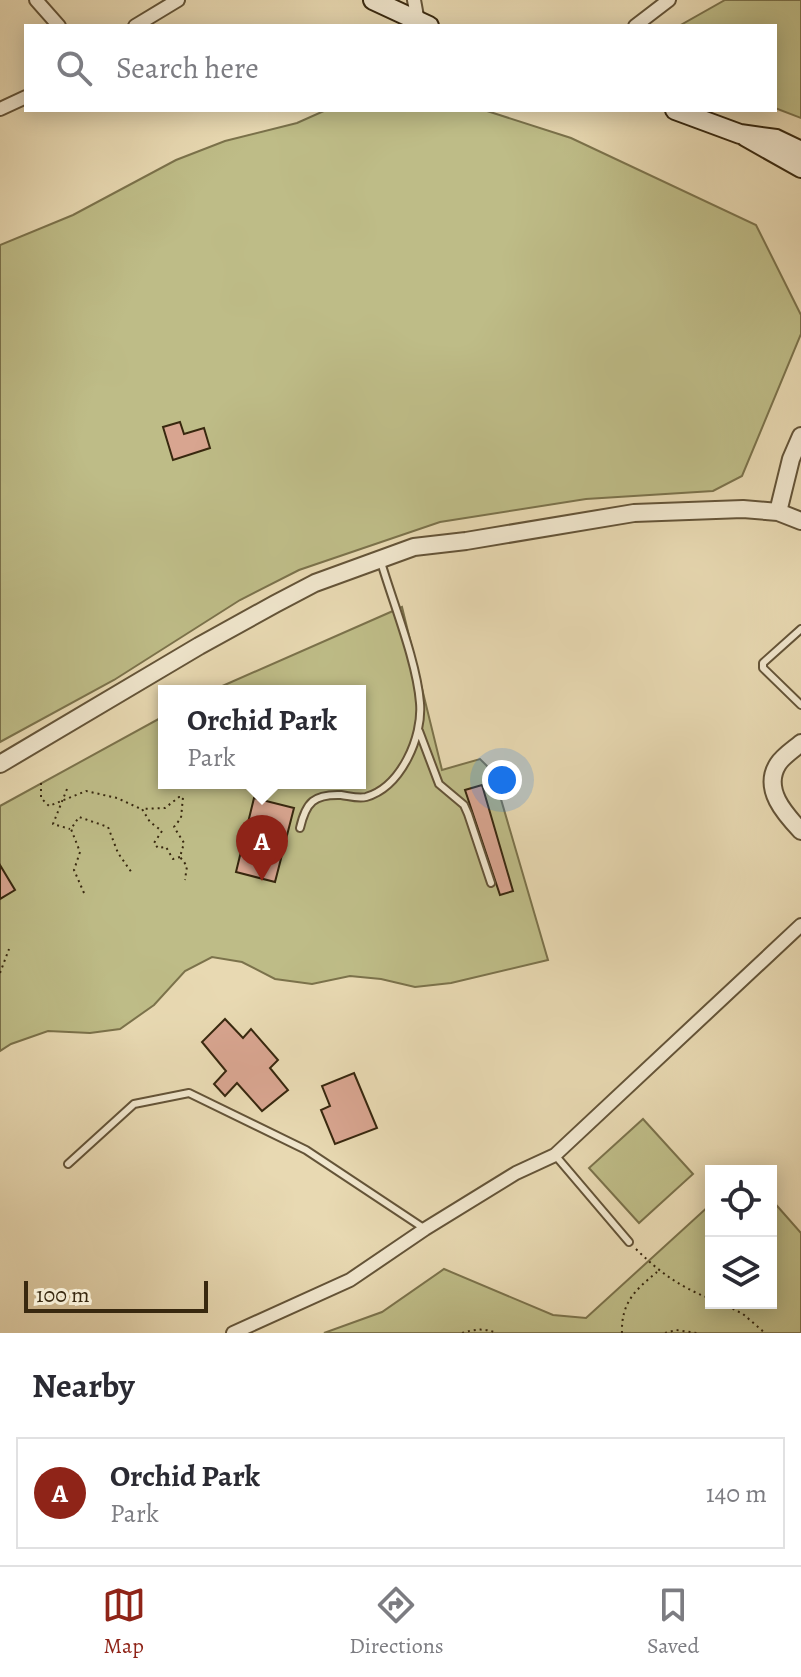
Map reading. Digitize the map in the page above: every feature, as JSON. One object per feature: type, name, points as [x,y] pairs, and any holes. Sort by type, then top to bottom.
[{"type":"main road","points":[[373,0],[393,5],[424,24]]},
{"type":"main road","points":[[680,112],[740,134],[801,168]]},
{"type":"main road","points":[[740,134],[776,139],[801,151]]},
{"type":"street","points":[[36,0],[57,24]]},
{"type":"street","points":[[138,24],[178,0]]},
{"type":"street","points":[[414,0],[424,24]]},
{"type":"street","points":[[638,24],[669,0]]},
{"type":"street","points":[[0,109],[24,98]]},
{"type":"street","points":[[778,512],[791,459],[801,436]]},
{"type":"street","points":[[0,764],[199,646],[315,583],[414,547],[634,513],[743,509],[778,512],[801,521]]},
{"type":"street","points":[[801,743],[779,763],[773,774],[777,803],[801,831]]},
{"type":"street","points":[[233,1333],[350,1280],[516,1173],[555,1155],[801,925]]},
{"type":"lane","points":[[380,558],[416,676],[420,703],[419,731],[439,784],[464,805],[491,883]]},
{"type":"lane","points":[[801,629],[763,663],[763,668],[801,705]]},
{"type":"lane","points":[[300,828],[304,811],[309,803],[318,798],[338,795],[363,798],[394,779],[419,731]]},
{"type":"lane","points":[[68,1164],[134,1104],[189,1093],[306,1150],[425,1229]]},
{"type":"lane","points":[[555,1155],[629,1242]]},
{"type":"path","points":[[41,783],[41,798],[49,806],[86,791],[117,798],[142,809],[165,808],[183,797],[181,818],[174,827],[184,843],[180,857]]},
{"type":"path","points":[[67,789],[53,824],[71,829]]},
{"type":"path","points":[[142,809],[150,822],[162,831],[154,843],[158,848],[166,847],[173,859],[180,857]]},
{"type":"path","points":[[71,829],[79,817],[108,827],[118,853],[132,873]]},
{"type":"path","points":[[71,829],[80,852],[74,870],[84,893]]},
{"type":"path","points":[[180,857],[187,866],[185,880]]},
{"type":"path","points":[[0,973],[9,949]]},
{"type":"path","points":[[629,1242],[658,1271],[705,1296]]},
{"type":"path","points":[[622,1333],[626,1303],[658,1271]]},
{"type":"path","points":[[733,1309],[765,1333]]},
{"type":"path","points":[[462,1333],[476,1329],[497,1333]]},
{"type":"path","points":[[665,1333],[676,1330],[697,1333]]},
{"type":"shaded area","points":[[725,0],[801,0],[801,118],[777,109],[777,24],[683,24]]},
{"type":"shaded area","points":[[322,112],[490,112],[571,138],[756,225],[801,315],[801,334],[742,476],[713,491],[586,499],[440,522],[299,570],[240,600],[114,680],[0,742],[0,245],[73,215],[176,160],[225,141],[297,123]]},
{"type":"shaded area","points":[[402,607],[442,770],[480,759],[493,772],[548,960],[451,983],[415,987],[350,976],[312,984],[275,979],[242,962],[212,957],[185,971],[154,1005],[120,1029],[90,1033],[48,1031],[0,1051],[0,806],[158,719],[158,789],[366,789],[366,685],[225,685]]},
{"type":"shaded area","points":[[643,1119],[693,1174],[639,1223],[589,1168]]},
{"type":"shaded area","points":[[777,1206],[801,1233],[801,1333],[324,1333],[382,1312],[444,1269],[553,1315],[586,1318],[705,1209],[705,1309],[777,1309]]},
{"type":"building","points":[[180,422],[184,434],[204,428],[210,448],[173,460],[163,427]]},
{"type":"building","points":[[482,785],[513,891],[500,895],[465,790]]},
{"type":"building","points":[[254,798],[294,808],[275,882],[236,872]]},
{"type":"building","points":[[0,865],[15,890],[0,899]]},
{"type":"building","points":[[225,1019],[243,1038],[251,1029],[278,1060],[270,1068],[288,1090],[262,1111],[237,1083],[225,1096],[214,1084],[226,1071],[202,1042]]},
{"type":"building","points":[[354,1073],[377,1128],[335,1144],[321,1110],[330,1106],[322,1086]]},
{"type":"place","name":"Orchid Park","points":[[262,881]]}]
